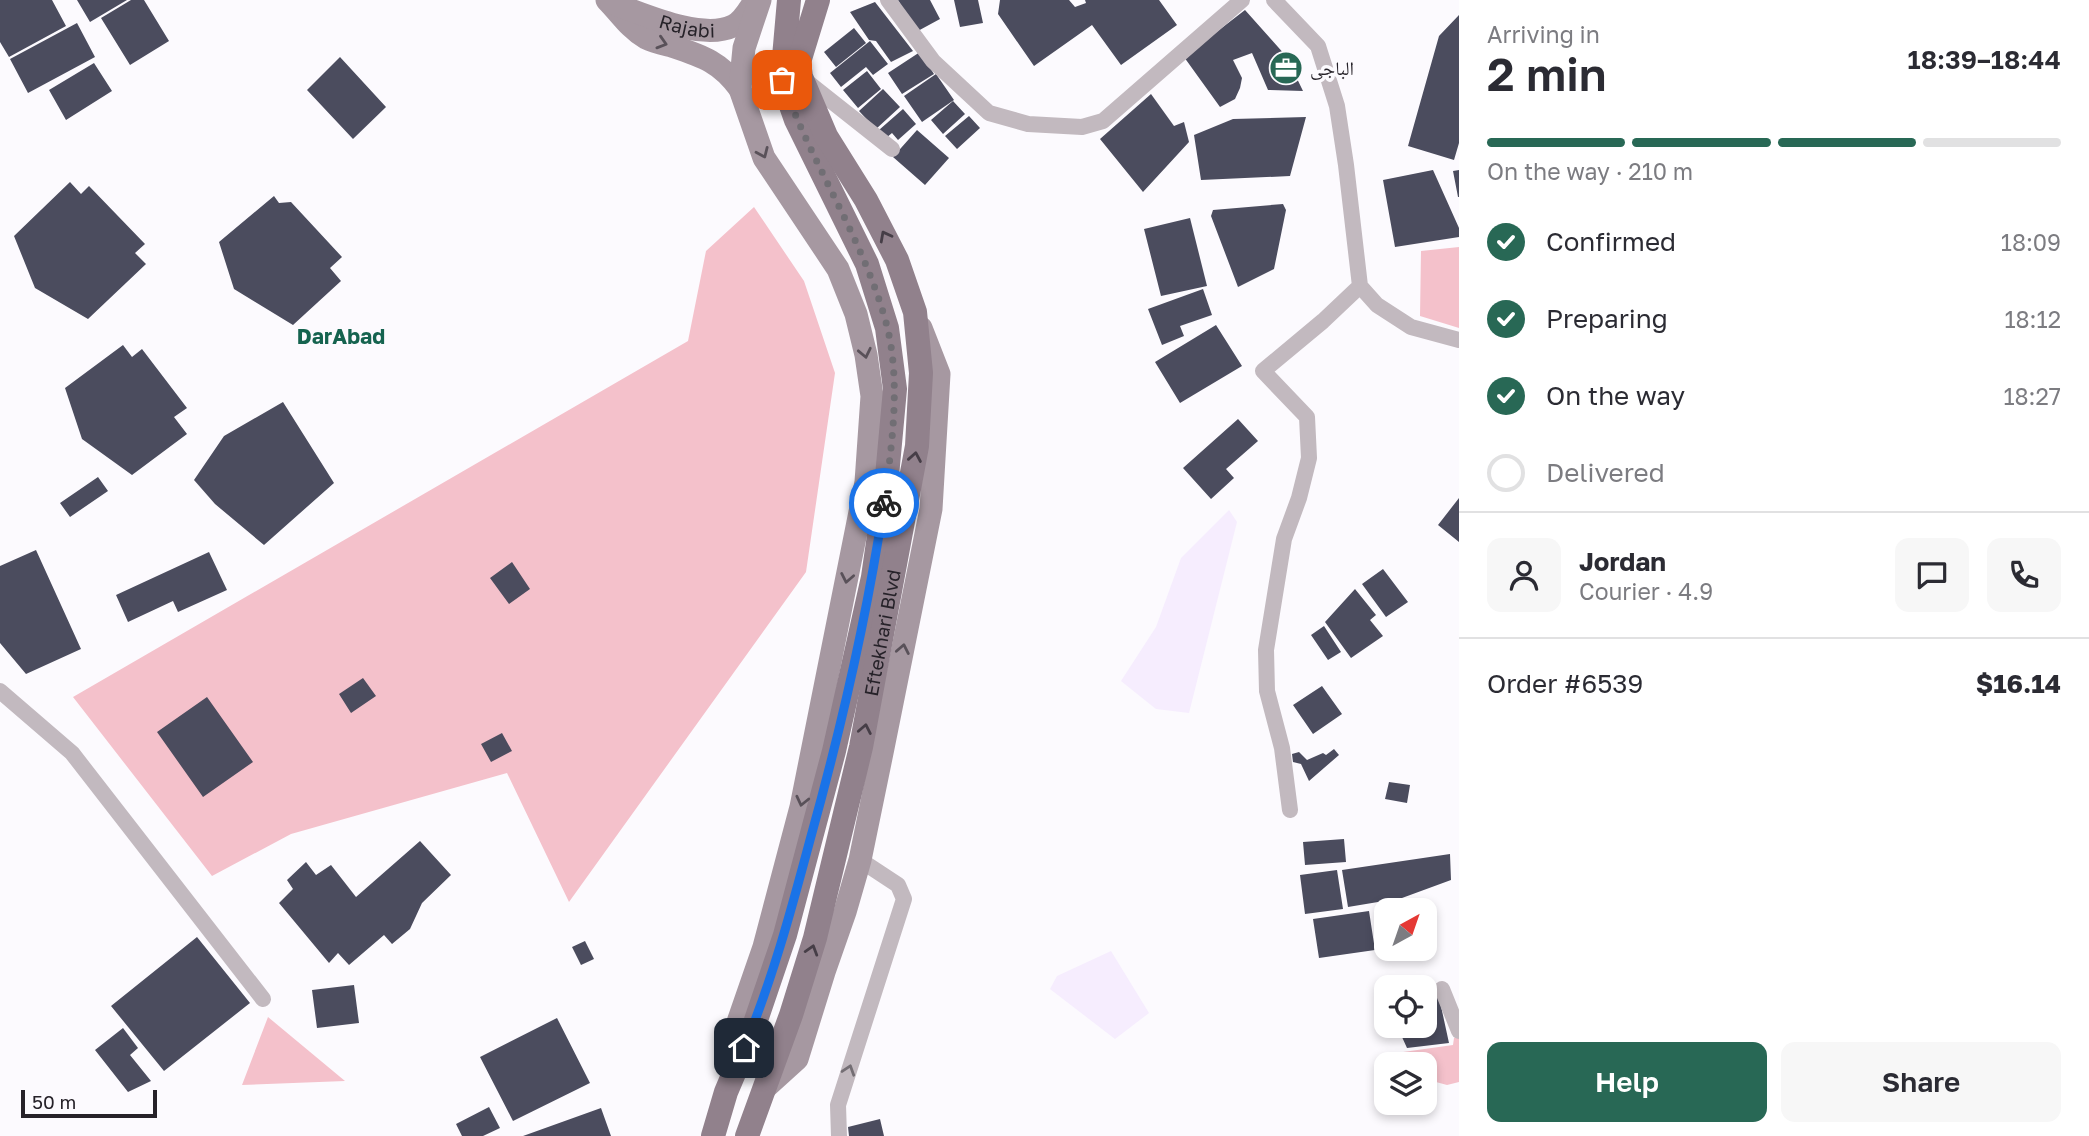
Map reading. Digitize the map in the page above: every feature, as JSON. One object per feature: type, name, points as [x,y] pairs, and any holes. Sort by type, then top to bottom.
[{"type":"main road","name":"Rajabi","points":[[608,1],[683,26],[712,31],[741,21],[758,0]]},
{"type":"main road","points":[[726,1093],[737,1025],[764,947],[801,807],[866,482],[872,396],[856,314],[838,270],[764,158],[740,89],[744,48],[758,0]]},
{"type":"main road","points":[[713,1136],[726,1093],[762,1004],[785,935],[854,670],[873,577],[886,487],[895,389],[887,328],[867,264],[796,120],[782,80],[789,0]]},
{"type":"main road","name":"Rajabi","points":[[608,1],[634,29],[647,38],[689,51],[717,64],[729,73],[740,89]]},
{"type":"main road","name":"Eftekhari Blvd","points":[[747,1136],[791,1015],[815,938],[862,747],[917,446],[921,373],[915,312],[897,260],[866,200],[826,136],[801,77],[799,62],[814,9]]},
{"type":"main road","points":[[765,1088],[797,1059],[860,860],[931,509],[939,374],[915,312]]},
{"type":"main road","points":[[762,1004],[780,1020],[791,1015]]},
{"type":"street","points":[[814,9],[831,0]]},
{"type":"street","points":[[888,0],[933,61],[989,113],[1028,124],[1082,127],[1103,121],[1242,0]]},
{"type":"street","points":[[1273,0],[1318,47],[1337,106],[1360,286],[1377,305],[1411,327],[1459,340]]},
{"type":"street","points":[[801,77],[892,149]]},
{"type":"street","points":[[1290,810],[1282,748],[1267,691],[1266,650],[1284,539],[1299,498],[1309,458],[1307,417],[1264,370],[1360,286]]},
{"type":"street","points":[[0,691],[72,753],[263,999]]},
{"type":"street","points":[[839,1136],[838,1105],[904,899],[898,885],[860,860]]},
{"type":"street","points":[[1442,989],[1459,1031]]},
{"type":"shaded area","points":[[754,207],[804,281],[835,373],[806,572],[569,902],[507,773],[291,834],[212,876],[73,697],[688,341],[706,251]]},
{"type":"shaded area","points":[[1459,247],[1459,328],[1420,316],[1421,251]]},
{"type":"shaded area","points":[[1229,510],[1237,522],[1189,713],[1156,709],[1121,681],[1156,627],[1181,558]]},
{"type":"shaded area","points":[[1111,951],[1149,1013],[1115,1039],[1050,989],[1057,976]]},
{"type":"shaded area","points":[[268,1017],[345,1081],[242,1085]]},
{"type":"shaded area","points":[[1459,1036],[1459,1082],[1447,1085],[1437,1082],[1437,1052],[1403,1052],[1453,1045],[1454,1038]]},
{"type":"building","points":[[0,0],[52,0],[66,26],[9,57],[0,42]]},
{"type":"building","points":[[77,0],[127,0],[90,22]]},
{"type":"building","points":[[131,0],[144,0],[169,41],[130,65],[101,18]]},
{"type":"building","points":[[898,0],[930,0],[940,19],[916,32]]},
{"type":"building","points":[[954,0],[978,0],[983,23],[960,27]]},
{"type":"building","points":[[1000,0],[1069,0],[1075,7],[1086,3],[1085,0],[1159,0],[1177,25],[1121,65],[1092,25],[1034,66],[998,14]]},
{"type":"building","points":[[875,2],[913,51],[891,62],[876,41],[869,40],[850,12]]},
{"type":"building","points":[[1245,10],[1286,56],[1303,91],[1268,90],[1252,53],[1233,60],[1242,78],[1240,88],[1235,99],[1220,107],[1184,57]]},
{"type":"building","points":[[1459,15],[1459,143],[1454,160],[1408,146],[1439,36]]},
{"type":"building","points":[[77,23],[95,57],[28,93],[10,59]]},
{"type":"building","points":[[854,28],[866,43],[836,67],[824,52]]},
{"type":"building","points":[[870,41],[888,64],[873,75],[866,67],[841,87],[830,73]]},
{"type":"building","points":[[920,52],[934,74],[902,94],[888,73]]},
{"type":"building","points":[[340,57],[386,107],[353,139],[307,90]]},
{"type":"building","points":[[94,63],[112,91],[66,120],[49,90]]},
{"type":"building","points":[[867,71],[881,89],[858,108],[843,90]]},
{"type":"building","points":[[936,74],[954,100],[922,122],[904,96]]},
{"type":"building","points":[[883,89],[900,107],[876,129],[859,111]]},
{"type":"building","points":[[1151,94],[1174,126],[1184,122],[1189,142],[1143,192],[1100,139]]},
{"type":"building","points":[[953,101],[965,114],[943,134],[931,120]]},
{"type":"building","points":[[903,109],[916,124],[898,140],[892,133],[886,138],[879,130]]},
{"type":"building","points":[[969,116],[980,128],[957,149],[945,136]]},
{"type":"building","points":[[1306,117],[1290,176],[1201,180],[1194,135],[1233,119]]},
{"type":"building","points":[[917,130],[949,158],[925,185],[893,157]]},
{"type":"building","points":[[1433,170],[1459,228],[1459,237],[1395,247],[1383,180]]},
{"type":"building","points":[[1459,170],[1459,197],[1458,197],[1453,171]]},
{"type":"building","points":[[70,182],[81,194],[89,186],[145,244],[135,253],[146,264],[88,319],[35,288],[14,236]]},
{"type":"building","points":[[274,196],[279,203],[291,202],[342,257],[330,268],[341,281],[293,325],[234,289],[219,242]]},
{"type":"building","points":[[1283,204],[1286,210],[1274,269],[1238,287],[1211,216],[1213,210]]},
{"type":"building","points":[[1190,218],[1207,286],[1161,296],[1144,229]]},
{"type":"building","points":[[1203,289],[1212,315],[1180,326],[1184,336],[1162,345],[1148,309]]},
{"type":"building","points":[[1216,325],[1242,366],[1180,403],[1155,362]]},
{"type":"building","points":[[123,345],[132,357],[142,349],[187,408],[174,417],[187,434],[132,475],[82,439],[65,388]]},
{"type":"building","points":[[283,402],[334,483],[264,545],[215,504],[194,480],[224,436]]},
{"type":"building","points":[[1238,419],[1258,441],[1226,469],[1234,478],[1211,499],[1183,468]]},
{"type":"building","points":[[98,477],[108,491],[70,517],[60,503]]},
{"type":"building","points":[[1459,498],[1459,542],[1438,525]]},
{"type":"building","points":[[36,550],[81,649],[26,674],[0,643],[0,566]]},
{"type":"building","points":[[209,552],[227,590],[178,612],[173,601],[128,622],[116,595]]},
{"type":"building","points":[[512,562],[530,589],[509,604],[490,578]]},
{"type":"building","points":[[1383,569],[1408,602],[1386,617],[1362,584]]},
{"type":"building","points":[[1355,589],[1376,615],[1370,620],[1383,636],[1351,658],[1325,622]]},
{"type":"building","points":[[1324,626],[1341,652],[1328,660],[1311,635]]},
{"type":"building","points":[[363,678],[376,696],[351,713],[339,694]]},
{"type":"building","points":[[1322,686],[1342,714],[1313,734],[1293,705]]},
{"type":"building","points":[[207,697],[253,762],[203,797],[157,732]]},
{"type":"building","points":[[502,733],[512,751],[491,762],[481,744]]},
{"type":"building","points":[[1334,749],[1339,755],[1309,781],[1301,764],[1293,762],[1292,754],[1299,752],[1307,760],[1323,753],[1326,755]]},
{"type":"building","points":[[1389,782],[1410,785],[1407,803],[1385,799]]},
{"type":"building","points":[[1344,839],[1346,862],[1305,865],[1303,842]]},
{"type":"building","points":[[420,841],[451,875],[422,903],[410,929],[392,944],[384,935],[349,965],[338,953],[329,963],[279,903],[293,889],[287,880],[306,862],[316,875],[331,865],[356,897]]},
{"type":"building","points":[[1450,854],[1451,880],[1402,898],[1374,898],[1374,903],[1348,907],[1342,870]]},
{"type":"building","points":[[1337,870],[1343,909],[1305,914],[1300,875]]},
{"type":"building","points":[[1369,911],[1374,950],[1319,958],[1313,919]]},
{"type":"building","points":[[197,937],[250,1003],[164,1071],[111,1006]]},
{"type":"building","points":[[585,941],[594,959],[581,965],[572,947]]},
{"type":"building","points":[[354,985],[359,1023],[317,1028],[312,990]]},
{"type":"building","points":[[1439,997],[1449,1043],[1407,1048],[1402,1038],[1437,1038]]},
{"type":"building","points":[[557,1018],[590,1083],[513,1121],[480,1057]]},
{"type":"building","points":[[123,1028],[138,1048],[130,1055],[151,1081],[128,1092],[95,1050]]},
{"type":"building","points":[[489,1107],[500,1128],[483,1136],[462,1136],[456,1124]]},
{"type":"building","points":[[601,1108],[611,1136],[523,1136]]},
{"type":"building","points":[[880,1119],[884,1136],[849,1136],[848,1127]]},
{"type":"way so far","points":[[782,80],[796,120],[867,264],[887,328],[895,389],[884,503]]},
{"type":"place","name":"الباجی","points":[[1286,68]]},
{"type":"district","name":"DarAbad","points":[[341,337]]},
{"type":"route","points":[[744,1048],[785,935],[834,751],[873,577],[884,503]]}]
